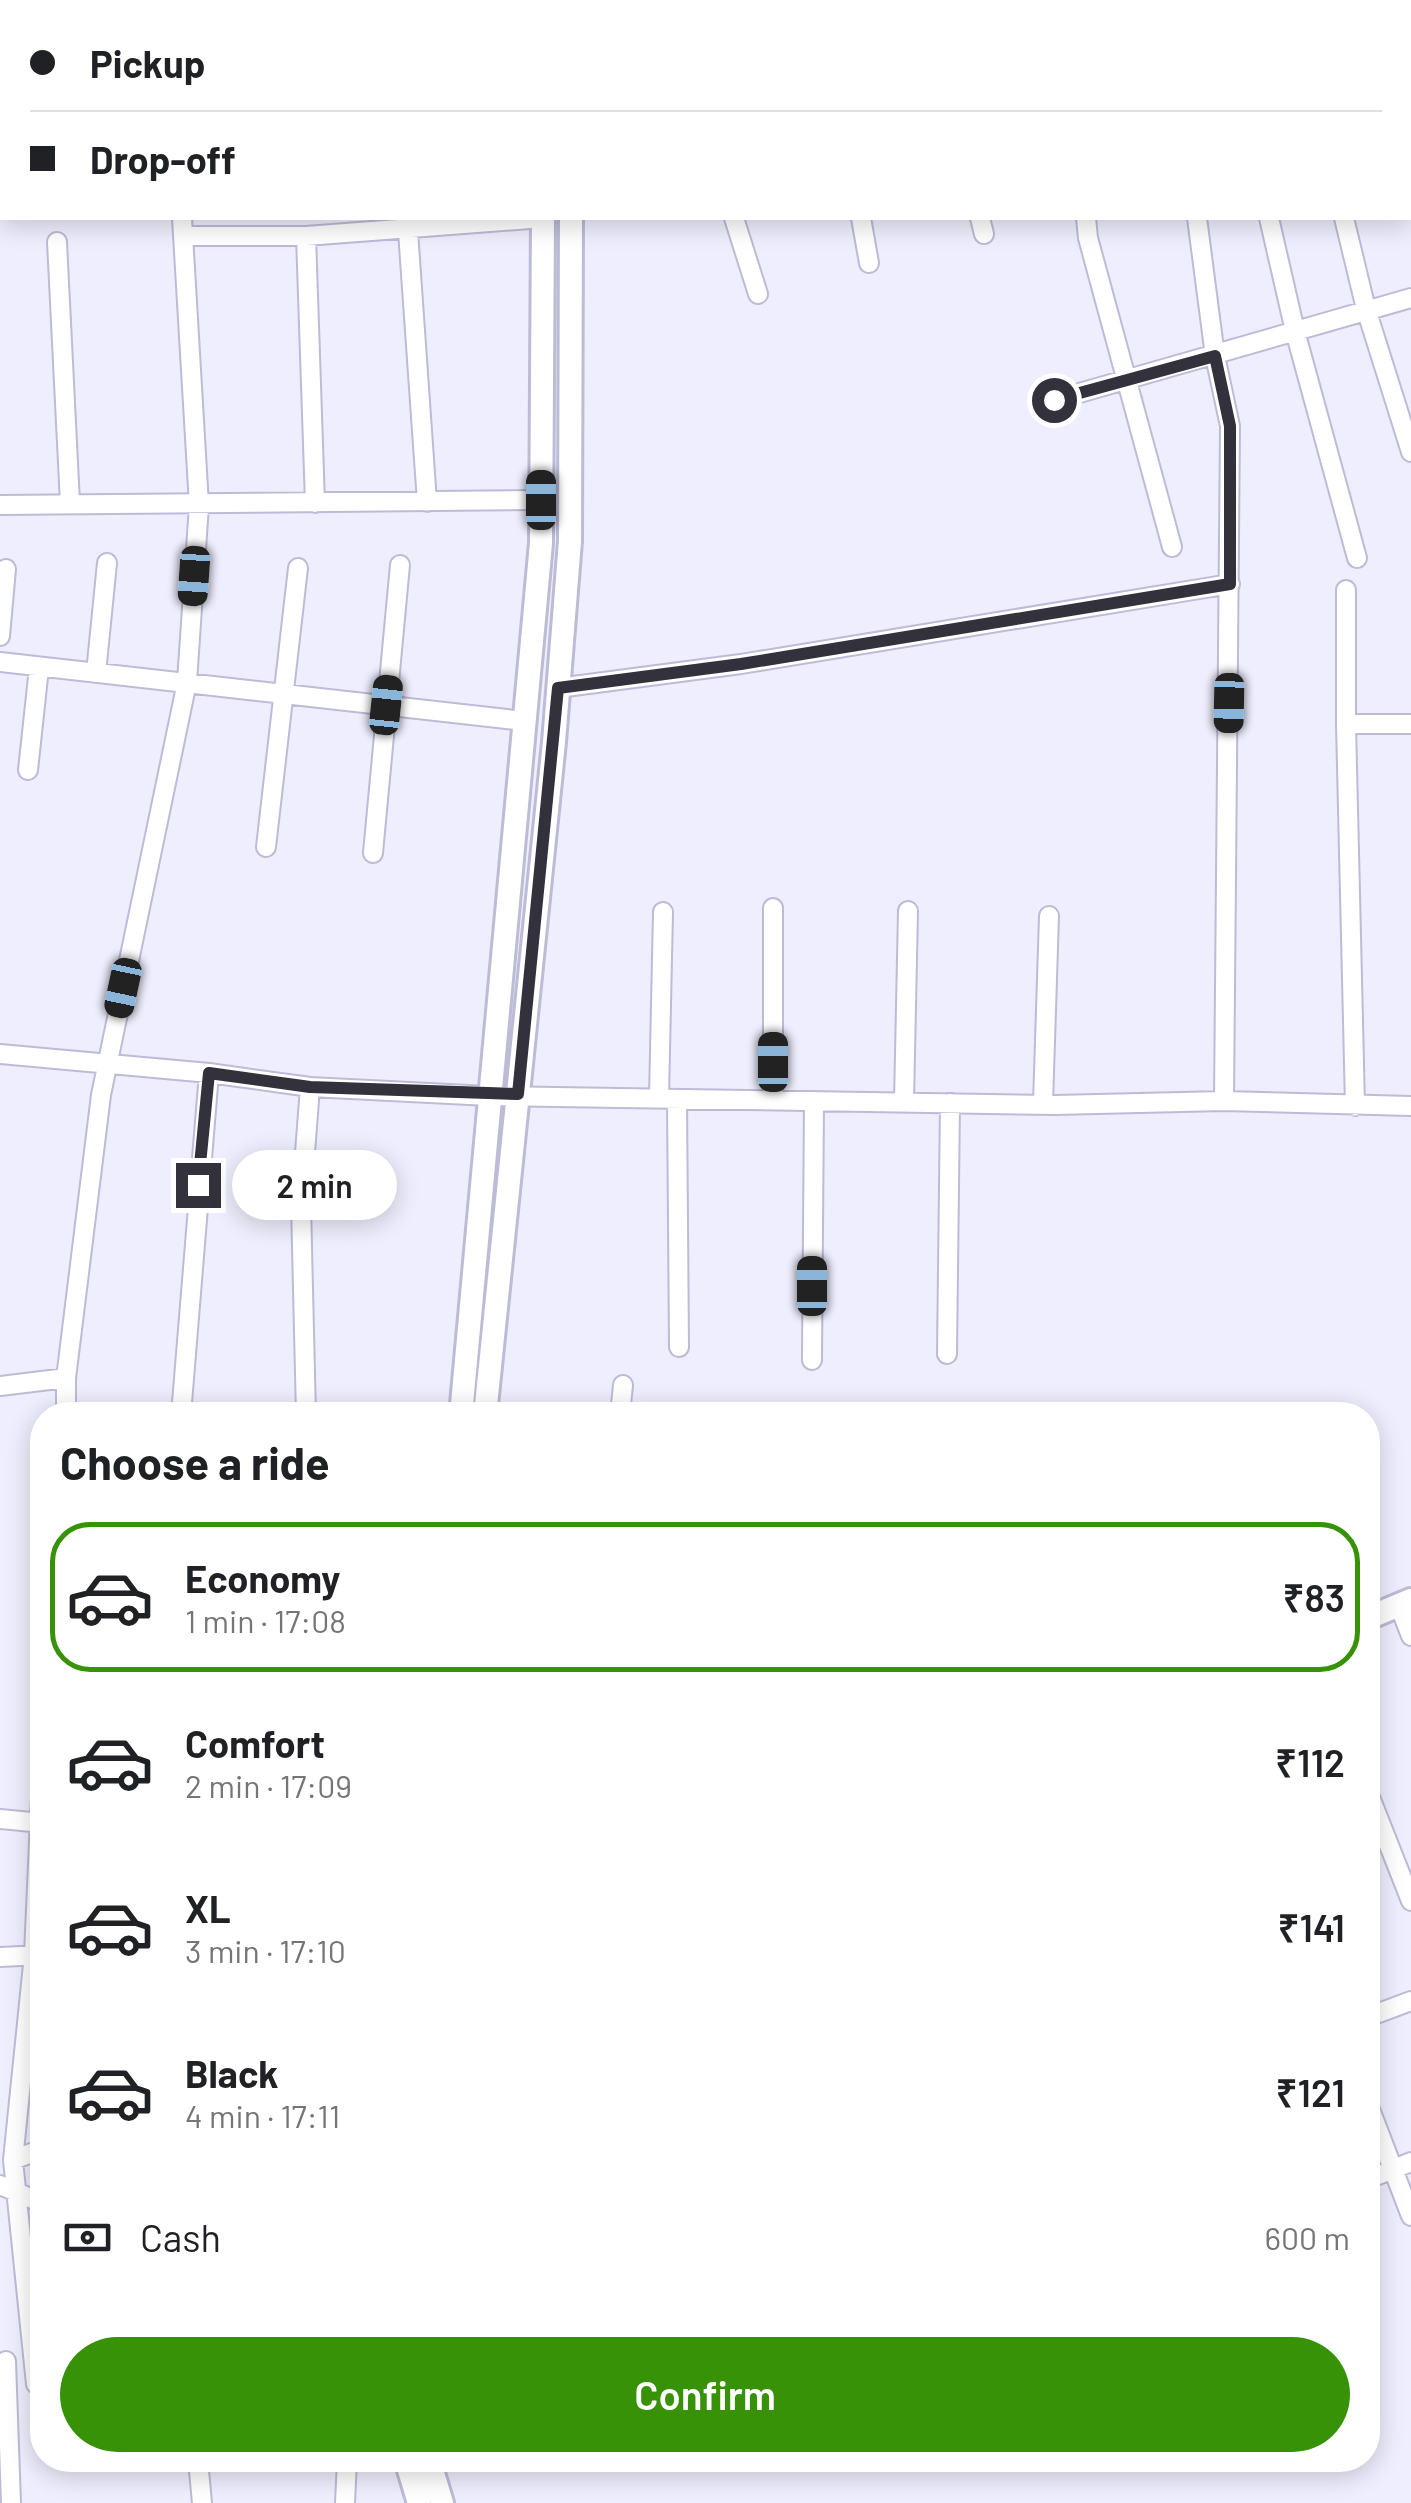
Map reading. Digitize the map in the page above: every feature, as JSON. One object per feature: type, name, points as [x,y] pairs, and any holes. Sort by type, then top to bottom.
[{"type":"street","points":[[66,1402],[107,1065],[187,682],[199,505],[182,227],[306,236],[521,220]]},
{"type":"street","points":[[462,1402],[541,543],[542,220]]},
{"type":"street","points":[[486,1402],[570,541],[571,220]]},
{"type":"street","points":[[735,220],[758,294]]},
{"type":"street","points":[[861,220],[869,263]]},
{"type":"street","points":[[1086,220],[1172,548]]},
{"type":"street","points":[[1197,220],[1215,356],[1230,426],[1224,1100]]},
{"type":"street","points":[[1269,220],[1356,558]]},
{"type":"street","points":[[1344,220],[1366,309],[1411,452]]},
{"type":"street","points":[[408,231],[426,502]]},
{"type":"street","points":[[306,236],[315,503]]},
{"type":"street","points":[[57,242],[70,503]]},
{"type":"street","points":[[1054,400],[1411,298]]},
{"type":"street","points":[[0,505],[541,500]]},
{"type":"street","points":[[96,673],[106,563]]},
{"type":"street","points":[[373,853],[400,566]]},
{"type":"street","points":[[266,847],[298,568]]},
{"type":"street","points":[[0,636],[6,569]]},
{"type":"street","points":[[558,688],[760,661],[1230,584]]},
{"type":"street","points":[[1346,590],[1355,1106]]},
{"type":"street","points":[[0,662],[524,721]]},
{"type":"street","points":[[28,770],[39,668]]},
{"type":"street","points":[[1346,724],[1411,724]]},
{"type":"street","points":[[773,908],[773,1100]]},
{"type":"street","points":[[904,1102],[908,911]]},
{"type":"street","points":[[662,912],[680,1347]]},
{"type":"street","points":[[1043,1104],[1049,916]]},
{"type":"street","points":[[0,1054],[209,1073],[310,1087],[489,1096],[1043,1104],[1224,1100],[1411,1106]]},
{"type":"street","points":[[182,1402],[209,1073]]},
{"type":"street","points":[[306,1402],[301,1205],[310,1087]]},
{"type":"street","points":[[812,1360],[814,1101]]},
{"type":"street","points":[[947,1354],[950,1103]]},
{"type":"street","points":[[0,1386],[66,1378]]},
{"type":"street","points":[[621,1402],[622,1385]]},
{"type":"street","points":[[1380,1613],[1405,1603],[1411,1636]]},
{"type":"street","points":[[0,1819],[30,1821]]},
{"type":"street","points":[[1380,1822],[1411,1901]]},
{"type":"street","points":[[0,1957],[30,1955]]},
{"type":"street","points":[[1380,2013],[1411,2001]]},
{"type":"street","points":[[30,2021],[8,2188],[30,2313]]},
{"type":"street","points":[[1380,2135],[1411,2216]]},
{"type":"street","points":[[13,2160],[30,2154]]},
{"type":"street","points":[[1380,2174],[1411,2162]]},
{"type":"street","points":[[11,2503],[3,2362],[30,2360]]},
{"type":"street","points":[[4,2386],[30,2385]]},
{"type":"street","points":[[199,2472],[202,2503]]},
{"type":"street","points":[[345,2503],[346,2472]]},
{"type":"street","points":[[410,2472],[419,2503]]},
{"type":"street","points":[[433,2472],[442,2503]]},
{"type":"route","points":[[198,1185],[209,1073],[310,1087],[518,1094],[558,688],[741,664],[1230,584],[1230,426],[1215,356],[1054,400]]}]
